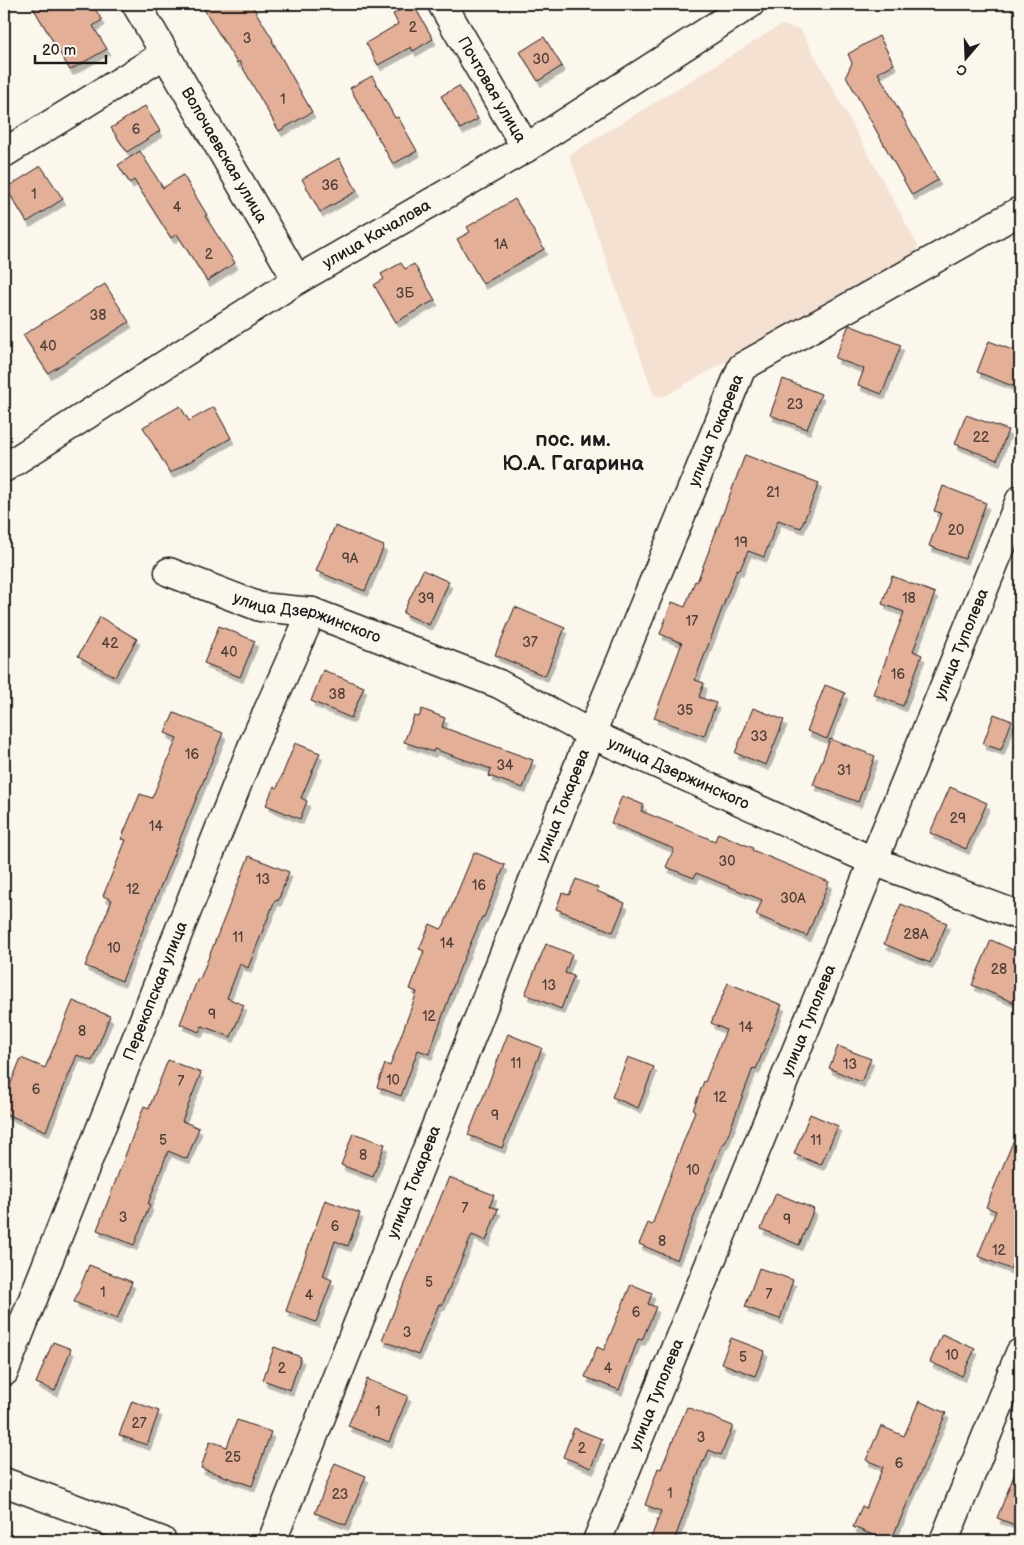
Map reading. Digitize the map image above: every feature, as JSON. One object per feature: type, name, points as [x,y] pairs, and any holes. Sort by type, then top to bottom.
[{"type":"street","name":"Волочаевская улица","points":[[136,4],[297,280]]},
{"type":"street","name":"Почтовая улица","points":[[442,4],[526,148]]},
{"type":"street","name":"улица Качалова","points":[[4,468],[297,280],[526,148],[739,7]]},
{"type":"street","points":[[4,152],[165,54]]},
{"type":"street","name":"улица Токарева","points":[[272,1541],[591,734],[742,366],[1020,211]]},
{"type":"street","name":"улица Туполева","points":[[597,1541],[1020,500]]},
{"type":"street","name":"улица Дзержинского","points":[[169,572],[260,607],[312,612],[498,684],[591,734],[873,861],[1020,916]]},
{"type":"street","name":"Перекопская улица","points":[[4,1372],[250,751],[312,612]]},
{"type":"street","points":[[944,1541],[1020,1353]]},
{"type":"street","points":[[4,1482],[162,1541]]},
{"type":"shaded area","points":[[781,25],[801,30],[918,246],[916,254],[663,397],[654,395],[569,155]]},
{"type":"building","points":[[31,4],[92,4],[102,20],[93,26],[107,49],[70,70]]},
{"type":"building","points":[[201,4],[251,4],[312,112],[279,131],[239,61],[237,63]]},
{"type":"building","points":[[413,4],[433,39],[413,51],[411,47],[378,65],[366,43],[398,24],[393,14]]},
{"type":"building","points":[[879,36],[894,64],[878,73],[938,180],[912,195],[846,76],[852,63],[848,54]]},
{"type":"building","points":[[544,37],[562,66],[538,81],[520,52]]},
{"type":"building","points":[[372,76],[395,118],[398,117],[417,151],[393,164],[350,88]]},
{"type":"building","points":[[459,86],[478,119],[460,129],[441,96]]},
{"type":"building","points":[[145,106],[160,131],[127,152],[111,128]]},
{"type":"building","points":[[140,151],[163,188],[183,175],[207,215],[205,216],[235,263],[207,281],[177,234],[171,238],[134,180],[130,183],[118,165]]},
{"type":"building","points":[[339,158],[357,191],[320,212],[302,179]]},
{"type":"building","points":[[41,166],[63,199],[27,222],[6,188]]},
{"type":"building","points":[[515,199],[544,249],[483,284],[457,239],[470,232],[467,227]]},
{"type":"building","points":[[401,263],[405,269],[414,264],[435,300],[396,322],[374,285],[384,279],[381,274]]},
{"type":"building","points":[[105,284],[129,322],[48,373],[23,335]]},
{"type":"building","points":[[849,325],[901,345],[882,394],[858,385],[864,369],[835,358]]},
{"type":"building","points":[[989,341],[1020,353],[1020,389],[977,372]]},
{"type":"building","points":[[783,379],[821,394],[807,429],[770,415]]},
{"type":"building","points":[[180,406],[189,421],[214,407],[231,438],[170,473],[143,427]]},
{"type":"building","points":[[966,415],[1008,430],[997,460],[955,444]]},
{"type":"building","points":[[745,455],[819,483],[801,528],[778,520],[764,557],[748,551],[740,570],[737,569],[695,680],[704,683],[699,697],[716,703],[704,736],[654,718],[682,643],[660,634],[672,602],[685,607],[695,581],[697,582]]},
{"type":"building","points":[[943,486],[986,503],[965,559],[929,546],[941,513],[934,511]]},
{"type":"building","points":[[335,526],[384,546],[365,591],[316,571]]},
{"type":"building","points":[[423,570],[449,582],[429,625],[403,613]]},
{"type":"building","points":[[892,576],[935,593],[913,651],[922,655],[903,706],[873,694],[904,612],[882,604]]},
{"type":"building","points":[[515,607],[565,628],[545,676],[495,655]]},
{"type":"building","points":[[100,617],[137,639],[115,677],[78,656]]},
{"type":"building","points":[[219,626],[255,641],[240,677],[204,663]]},
{"type":"building","points":[[323,670],[364,687],[351,718],[311,701]]},
{"type":"building","points":[[825,685],[845,693],[827,739],[807,731]]},
{"type":"building","points":[[753,708],[784,720],[766,765],[735,753]]},
{"type":"building","points":[[422,709],[445,718],[442,727],[533,760],[523,788],[489,776],[491,769],[434,749],[433,752],[404,742],[414,716],[419,717]]},
{"type":"building","points":[[174,713],[223,733],[122,981],[85,966],[112,900],[103,896],[126,840],[121,839],[140,794],[152,798],[177,738],[165,733]]},
{"type":"building","points":[[994,714],[1012,721],[1001,750],[983,744]]},
{"type":"building","points":[[830,739],[875,756],[858,802],[813,785]]},
{"type":"building","points":[[295,743],[320,753],[301,798],[307,801],[300,819],[266,805],[274,786],[277,788]]},
{"type":"building","points":[[950,787],[987,803],[966,849],[930,833]]},
{"type":"building","points":[[622,796],[644,805],[641,811],[715,841],[718,833],[753,848],[752,850],[829,882],[807,936],[756,915],[762,900],[696,873],[694,878],[666,867],[674,849],[611,823]]},
{"type":"building","points":[[474,852],[505,865],[484,917],[482,917],[459,970],[429,1054],[418,1050],[401,1096],[377,1087],[385,1064],[390,1066],[417,992],[410,989],[424,951],[419,949],[430,924],[441,929],[444,925]]},
{"type":"building","points":[[249,856],[289,872],[278,901],[275,900],[248,968],[240,964],[227,998],[244,1005],[231,1037],[202,1026],[199,1032],[180,1024]]},
{"type":"building","points":[[576,879],[598,888],[597,891],[625,903],[613,932],[556,909],[562,893],[569,895]]},
{"type":"building","points":[[901,904],[947,923],[930,963],[884,944]]},
{"type":"building","points":[[991,940],[1020,953],[1020,1005],[972,985]]},
{"type":"building","points":[[546,944],[572,954],[565,973],[574,976],[561,1009],[525,994]]},
{"type":"building","points":[[728,983],[782,1005],[756,1069],[753,1068],[725,1143],[723,1143],[677,1260],[639,1244],[648,1223],[652,1225],[695,1111],[693,1110],[704,1081],[726,1030],[711,1023]]},
{"type":"building","points":[[73,1001],[110,1016],[92,1061],[77,1055],[46,1131],[4,1113],[4,1100],[21,1058],[45,1068]]},
{"type":"building","points":[[508,1034],[542,1048],[502,1148],[468,1135]]},
{"type":"building","points":[[838,1046],[871,1059],[861,1082],[829,1068]]},
{"type":"building","points":[[628,1057],[654,1067],[638,1108],[612,1097]]},
{"type":"building","points":[[168,1060],[201,1073],[182,1121],[199,1128],[187,1159],[168,1151],[134,1245],[97,1230],[144,1106],[149,1108]]},
{"type":"building","points":[[810,1114],[838,1126],[821,1165],[794,1154]]},
{"type":"building","points":[[1020,1125],[1020,1244],[1010,1269],[978,1256],[996,1211],[986,1207]]},
{"type":"building","points":[[353,1133],[385,1144],[373,1177],[341,1165]]},
{"type":"building","points":[[449,1177],[494,1195],[490,1206],[498,1209],[486,1241],[472,1235],[442,1305],[439,1304],[418,1355],[382,1340]]},
{"type":"building","points":[[776,1193],[814,1209],[799,1245],[761,1229]]},
{"type":"building","points":[[325,1200],[360,1213],[348,1246],[335,1241],[323,1276],[332,1280],[316,1322],[286,1311]]},
{"type":"building","points":[[89,1265],[132,1282],[117,1319],[74,1302]]},
{"type":"building","points":[[759,1268],[793,1280],[780,1319],[745,1307]]},
{"type":"building","points":[[631,1284],[652,1293],[648,1304],[656,1307],[642,1340],[638,1339],[619,1390],[585,1377],[597,1347],[604,1350]]},
{"type":"building","points":[[942,1334],[975,1349],[962,1376],[930,1362]]},
{"type":"building","points":[[731,1338],[765,1351],[755,1376],[721,1363]]},
{"type":"building","points":[[53,1342],[71,1349],[55,1391],[36,1383]]},
{"type":"building","points":[[274,1347],[301,1357],[290,1390],[263,1380]]},
{"type":"building","points":[[367,1379],[408,1396],[389,1442],[348,1426]]},
{"type":"building","points":[[132,1401],[159,1411],[147,1445],[119,1435]]},
{"type":"building","points":[[919,1401],[946,1413],[891,1541],[888,1541],[853,1527],[862,1506],[866,1508],[883,1467],[866,1460],[881,1426],[904,1436]]},
{"type":"building","points":[[687,1407],[733,1426],[721,1455],[709,1450],[703,1461],[674,1541],[650,1541],[661,1511],[645,1505],[658,1468],[661,1469]]},
{"type":"building","points":[[237,1420],[271,1432],[252,1486],[201,1468],[210,1441],[227,1447]]},
{"type":"building","points":[[574,1428],[602,1439],[591,1468],[563,1457]]},
{"type":"building","points":[[335,1463],[366,1476],[346,1525],[315,1513]]},
{"type":"building","points":[[1020,1463],[1020,1527],[997,1518]]},
{"type":"district","name":"пос. им. Ю.А. Гагарина","points":[[573,451]]}]
